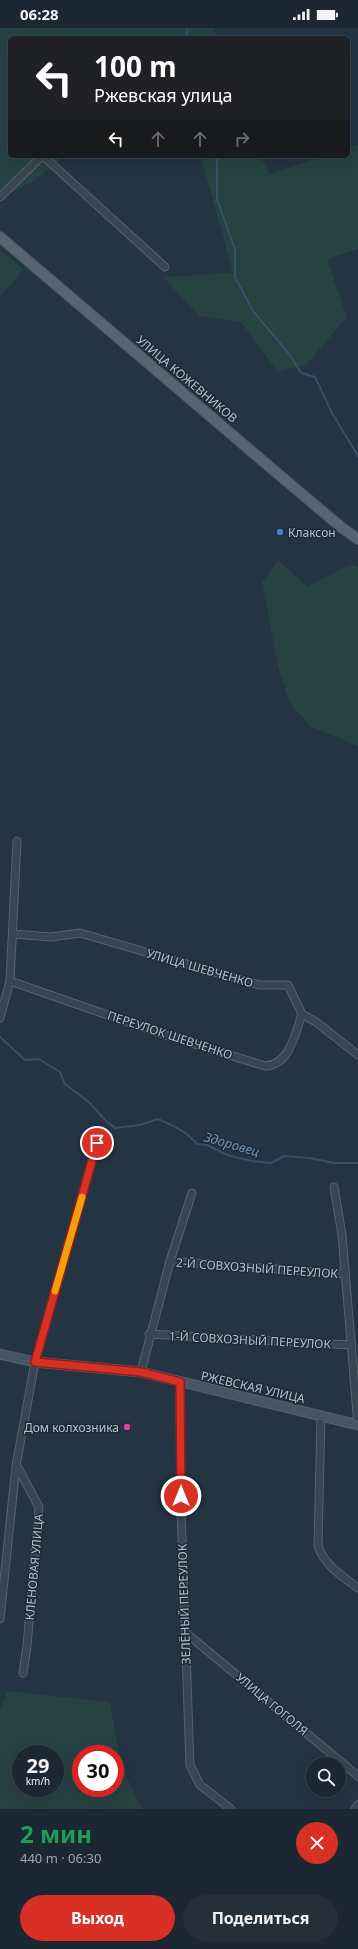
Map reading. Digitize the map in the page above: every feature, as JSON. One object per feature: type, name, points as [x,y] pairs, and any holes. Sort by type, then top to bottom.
[{"type":"main road","name":"УЛИЦА КОЖЕВНИКОВ","points":[[0,237],[284,479],[341,527],[358,539]]},
{"type":"main road","name":"РЖЕВСКАЯ УЛИЦА","points":[[0,1354],[35,1362],[141,1372],[358,1425]]},
{"type":"street","points":[[0,197],[41,158]]},
{"type":"street","points":[[45,158],[165,267]]},
{"type":"street","points":[[0,1018],[10,981],[17,841]]},
{"type":"street","name":"УЛИЦА ШЕВЧЕНКО","points":[[13,934],[51,937],[80,933],[259,985],[288,985],[302,1014]]},
{"type":"street","name":"ПЕРЕУЛОК ШЕВЧЕНКО","points":[[10,981],[162,1034],[265,1066],[274,1066],[289,1052],[302,1014]]},
{"type":"street","points":[[302,1014],[316,1022],[358,1055]]},
{"type":"street","points":[[0,1619],[16,1466],[35,1362],[97,1143]]},
{"type":"street","points":[[334,1187],[342,1235],[358,1425]]},
{"type":"street","name":"2-Й СОВХОЗНЫЙ ПЕРЕУЛОК","points":[[141,1372],[149,1334],[170,1261],[192,1193]]},
{"type":"street","name":"2-Й СОВХОЗНЫЙ ПЕРЕУЛОК","points":[[170,1261],[345,1274]]},
{"type":"street","name":"1-Й СОВХОЗНЫЙ ПЕРЕУЛОК","points":[[149,1334],[352,1345]]},
{"type":"street","name":"ЗЕЛЁНЫЙ ПЕРЕУЛОК","points":[[180,1382],[181,1510],[190,1765],[200,1785],[231,1809]]},
{"type":"street","points":[[321,1416],[318,1546],[321,1554],[329,1565],[358,1588]]},
{"type":"street","name":"КЛЕНОВАЯ УЛИЦА","points":[[16,1466],[39,1507],[27,1646],[23,1673]]},
{"type":"street","name":"УЛИЦА ГОГОЛЯ","points":[[186,1633],[358,1776]]},
{"type":"street","points":[[355,1809],[358,1804]]},
{"type":"green space","points":[[0,28],[214,28],[216,36],[8,36],[8,158],[62,158],[38,178],[0,199]]},
{"type":"green space","points":[[358,145],[358,249],[327,259],[347,317],[307,364],[278,372],[241,322],[199,316],[163,277],[233,273],[202,158],[261,158],[270,174],[319,158],[350,158],[350,147]]},
{"type":"green space","points":[[0,251],[24,269],[0,297]]},
{"type":"green space","points":[[278,560],[308,587],[349,564],[358,567],[358,746],[311,727],[289,702],[278,666],[262,582]]},
{"type":"green space","points":[[7,1691],[110,1702],[118,1745],[72,1745],[72,1797],[124,1797],[124,1771],[142,1809],[0,1809],[0,1711]]},
{"type":"waterway","points":[[186,36],[188,28]]},
{"type":"waterway","points":[[217,158],[217,199],[235,249],[235,277],[253,311],[290,355],[301,373],[315,377],[332,413],[358,456]]},
{"type":"waterway","name":"Здоровец","points":[[0,1037],[25,1060],[39,1059],[60,1072],[65,1084],[90,1103],[106,1121],[115,1128],[140,1125],[158,1119],[184,1132],[197,1144],[207,1145],[227,1155],[252,1161],[271,1163],[284,1156],[310,1158],[334,1163],[358,1163]]},
{"type":"slow traffic","points":[[55,1291],[82,1197]]},
{"type":"place","name":"Клаксон","points":[[280,532]]},
{"type":"place","name":"Дом колхозника","points":[[127,1427]]},
{"type":"route","points":[[97,1143],[35,1362],[141,1372],[180,1382],[181,1496]]}]
